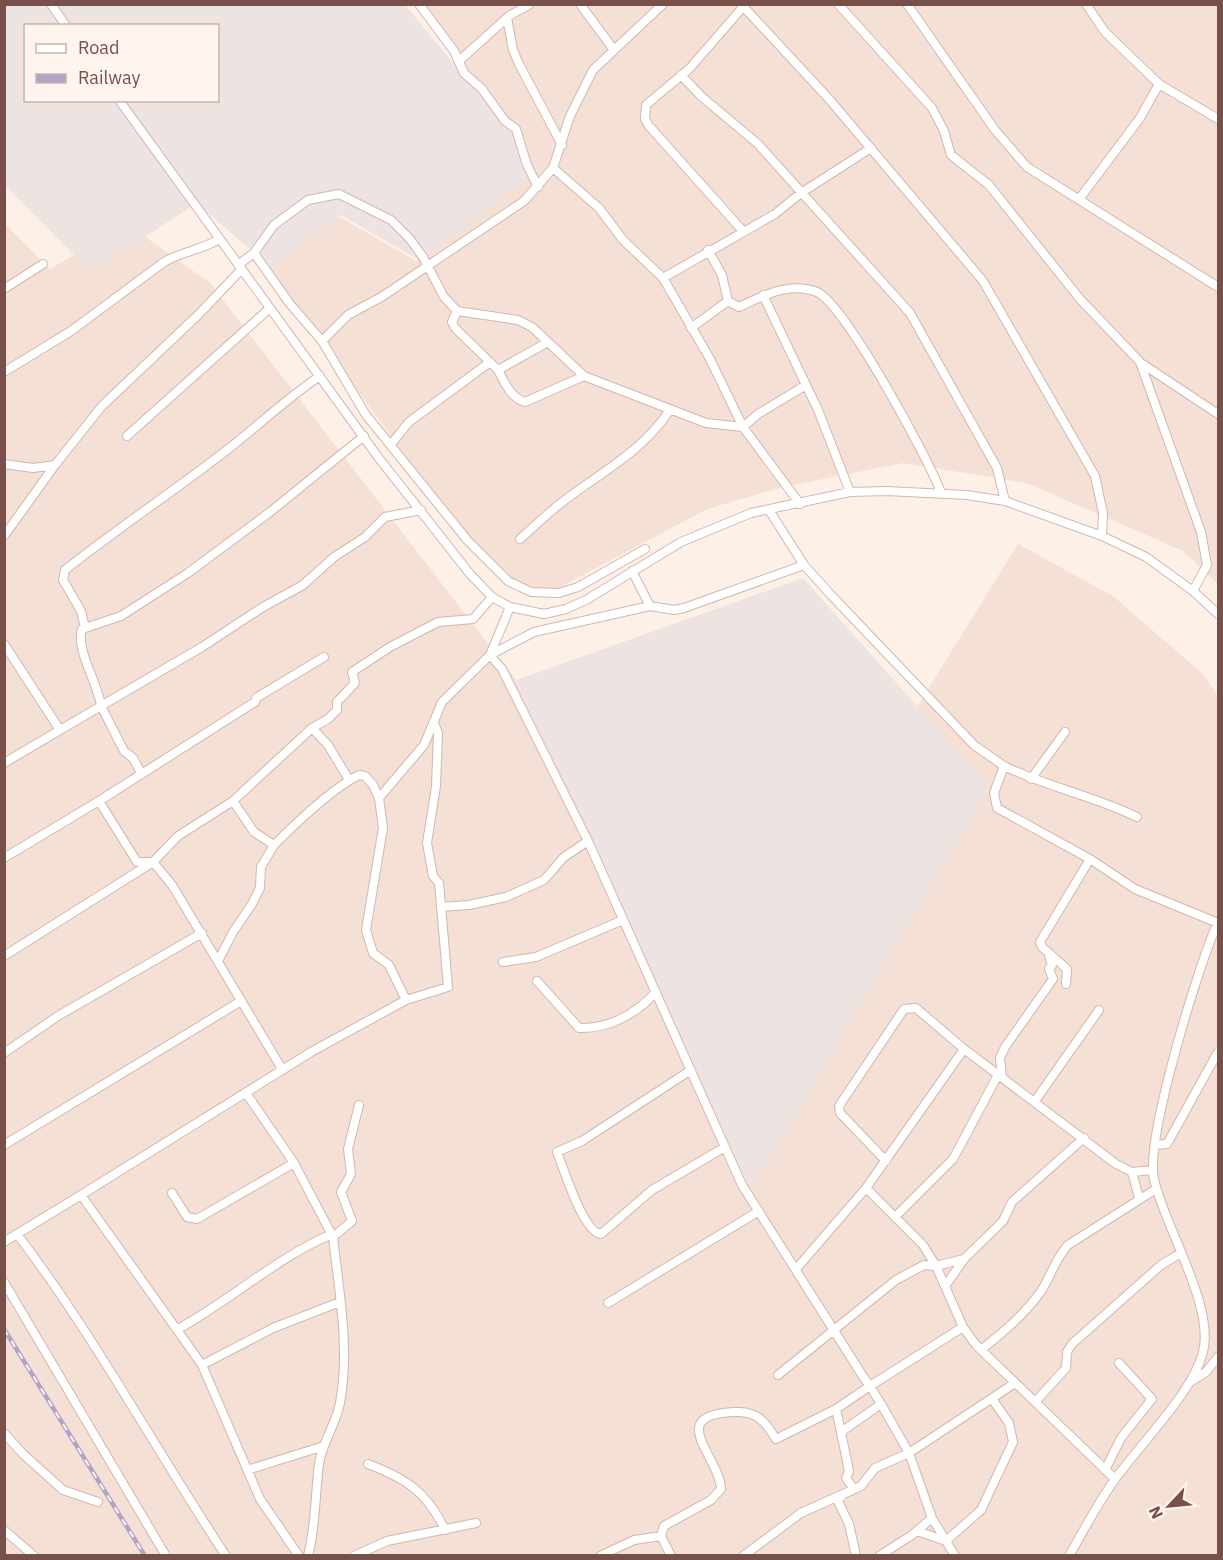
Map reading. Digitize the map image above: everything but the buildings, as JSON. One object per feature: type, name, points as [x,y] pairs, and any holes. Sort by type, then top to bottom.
[{"type":"street","points":[[51,4],[65,24]]},
{"type":"street","points":[[419,4],[459,61],[464,73],[482,89],[505,121],[516,129],[526,165],[538,187]]},
{"type":"street","points":[[459,61],[507,18],[530,4]]},
{"type":"street","points":[[580,4],[614,50]]},
{"type":"street","points":[[322,341],[348,315],[383,296],[497,222],[538,187],[553,168],[580,92],[594,70],[663,4]]},
{"type":"street","points":[[838,4],[932,108],[944,131],[951,155],[989,185],[1080,299],[1140,362],[1218,414]]},
{"type":"street","points":[[907,4],[995,130],[1026,167],[1080,198],[1103,216],[1218,286]]},
{"type":"street","points":[[1086,4],[1105,32],[1159,84],[1218,120]]},
{"type":"street","points":[[742,230],[645,119],[646,105],[706,51],[742,6],[829,99],[970,263],[1034,367],[1095,476],[1103,513],[1102,536]]},
{"type":"street","points":[[507,18],[513,50],[519,64],[562,145]]},
{"type":"street","points":[[681,75],[702,97],[758,144],[910,313],[997,468],[1005,501]]},
{"type":"street","points":[[1080,198],[1140,118],[1159,84]]},
{"type":"street","points":[[120,102],[363,436],[470,574],[492,597],[510,607],[544,614],[566,609],[586,600],[681,542],[715,527],[769,510],[850,492],[941,493],[1005,501],[1102,536],[1146,557],[1192,591],[1218,614]]},
{"type":"street","points":[[663,278],[742,230],[775,214],[801,193],[871,148]]},
{"type":"street","points":[[553,168],[599,208],[623,240],[663,278],[710,359],[743,427],[800,504]]},
{"type":"street","points":[[4,536],[55,465],[102,406],[198,315],[254,253],[274,225],[308,200],[339,194],[391,220],[410,239],[444,297],[457,311],[518,320],[532,327],[584,376],[718,426],[743,427],[758,414],[806,385]]},
{"type":"street","points":[[4,372],[71,332],[164,262],[175,256],[201,250],[219,239]]},
{"type":"street","points":[[708,250],[722,274],[728,301],[739,307],[763,295],[800,289],[818,292],[828,300],[886,384],[941,493]]},
{"type":"street","points":[[254,253],[290,304],[322,341],[366,415],[392,443],[477,551],[508,581],[542,593],[570,590],[645,549]]},
{"type":"street","points":[[4,290],[44,264]]},
{"type":"street","points":[[763,295],[806,385],[850,492]]},
{"type":"street","points":[[691,328],[728,301]]},
{"type":"street","points":[[127,436],[270,308]]},
{"type":"street","points":[[457,311],[452,322],[455,328],[498,370],[518,400],[525,402],[584,376]]},
{"type":"street","points":[[498,370],[548,342]]},
{"type":"street","points":[[392,443],[409,422],[427,407],[490,362]]},
{"type":"street","points":[[1140,362],[1202,532],[1207,565],[1192,591]]},
{"type":"street","points":[[141,773],[133,758],[124,751],[101,706],[99,692],[80,643],[80,637],[85,628],[81,611],[63,580],[65,570],[127,521],[228,449],[292,395],[320,376]]},
{"type":"street","points":[[520,538],[570,496],[636,450],[653,435],[670,410]]},
{"type":"street","points":[[85,628],[121,616],[188,573],[270,512],[363,436]]},
{"type":"street","points":[[4,464],[33,468],[55,465]]},
{"type":"street","points":[[4,763],[303,585],[334,557],[366,537],[385,517],[421,510]]},
{"type":"street","points":[[769,510],[804,565],[974,745],[1004,766],[1031,779],[1085,796],[1137,817]]},
{"type":"street","points":[[379,798],[416,757],[431,732],[442,702],[490,656],[534,632],[650,606],[674,610],[684,608],[804,565]]},
{"type":"street","points":[[632,571],[650,606]]},
{"type":"street","points":[[4,956],[153,862],[178,836],[233,801],[312,728],[328,719],[337,710],[337,702],[355,683],[352,672],[390,647],[438,622],[473,619],[492,597]]},
{"type":"street","points":[[490,656],[510,607]]},
{"type":"street","points":[[4,644],[60,729]]},
{"type":"street","points":[[490,656],[502,669],[588,841],[742,1185],[881,1404],[909,1453],[932,1518],[955,1556]]},
{"type":"street","points":[[4,858],[99,801],[324,657]]},
{"type":"street","points":[[4,1242],[246,1094],[282,1069],[406,1000],[448,987],[439,883],[433,876],[427,843],[436,786],[438,733],[434,723]]},
{"type":"street","points":[[312,728],[328,745],[349,780]]},
{"type":"street","points":[[1031,779],[1065,732]]},
{"type":"street","points":[[1004,766],[994,793],[997,808],[1090,859],[1136,890],[1218,923],[1208,944],[1181,1038],[1155,1145],[1152,1170],[1156,1189],[1181,1253],[1205,1329],[1204,1350],[1188,1383],[1115,1479],[1069,1556]]},
{"type":"street","points":[[218,961],[260,888],[261,867],[274,845],[300,820],[349,780],[360,775],[365,776],[379,798],[382,844],[366,930],[373,952],[389,965],[406,1000]]},
{"type":"street","points":[[99,801],[137,862],[153,862]]},
{"type":"street","points":[[233,801],[254,832],[274,845]]},
{"type":"street","points":[[441,907],[469,905],[506,897],[543,880],[564,857],[588,841]]},
{"type":"street","points":[[1066,984],[1067,969],[1049,954],[1040,942],[1090,859]]},
{"type":"street","points":[[153,862],[172,885],[202,933],[282,1069]]},
{"type":"street","points":[[503,962],[536,957],[623,920]]},
{"type":"street","points":[[4,1053],[58,1016],[202,933]]},
{"type":"street","points":[[895,1217],[953,1159],[1000,1076],[1000,1058],[1005,1047],[1053,979],[1049,969],[1052,965],[1049,954]]},
{"type":"street","points":[[537,981],[579,1028],[594,1027],[625,1017],[644,1005],[656,992]]},
{"type":"street","points":[[4,1145],[242,1001]]},
{"type":"street","points":[[886,1161],[840,1113],[839,1106],[904,1009],[916,1008],[964,1049],[994,1068],[1000,1076],[1116,1164],[1132,1172],[1152,1170]]},
{"type":"street","points":[[1035,1101],[1099,1010]]},
{"type":"street","points":[[796,1268],[866,1188],[964,1049]]},
{"type":"street","points":[[1155,1145],[1167,1144],[1218,1052]]},
{"type":"street","points":[[691,1070],[582,1141],[557,1152],[577,1206],[593,1230],[601,1234],[652,1190],[725,1147]]},
{"type":"street","points":[[246,1094],[294,1163],[333,1236],[340,1302],[343,1379],[339,1405],[319,1465],[316,1510],[308,1556]]},
{"type":"street","points":[[178,1329],[208,1312],[234,1291],[293,1253],[333,1236],[352,1221],[341,1192],[351,1174],[348,1149],[360,1105]]},
{"type":"street","points":[[946,1285],[964,1258],[1003,1221],[1012,1202],[1084,1138]]},
{"type":"street","points":[[172,1193],[187,1217],[197,1219],[294,1163]]},
{"type":"street","points":[[1132,1172],[1139,1198]]},
{"type":"street","points":[[866,1188],[923,1245],[946,1285],[963,1327],[981,1350],[1115,1479]]},
{"type":"street","points":[[981,1350],[1008,1328],[1040,1292],[1058,1256],[1068,1245],[1156,1189]]},
{"type":"street","points":[[81,1196],[202,1365],[260,1499],[299,1556]]},
{"type":"street","points":[[608,1303],[759,1211]]},
{"type":"street","points":[[17,1234],[37,1258],[109,1368],[226,1556]]},
{"type":"street","points":[[1035,1402],[1066,1368],[1067,1352],[1072,1344],[1161,1265],[1181,1253]]},
{"type":"street","points":[[778,1375],[896,1280],[918,1267],[936,1266],[964,1258]]},
{"type":"street","points":[[4,1282],[166,1556]]},
{"type":"street","points":[[202,1365],[273,1328],[340,1302]]},
{"type":"street","points":[[671,1556],[661,1536],[664,1526],[711,1500],[721,1489],[718,1472],[703,1449],[699,1436],[699,1426],[705,1420],[715,1414],[751,1413],[764,1420],[776,1439],[836,1409],[963,1327]]},
{"type":"street","points":[[1188,1383],[1206,1372],[1218,1357]]},
{"type":"street","points":[[1104,1470],[1121,1438],[1152,1399],[1119,1363]]},
{"type":"street","points":[[742,1556],[801,1513],[861,1486],[875,1468],[909,1453],[1015,1383]]},
{"type":"street","points":[[946,1540],[981,1510],[1010,1453],[1013,1433],[992,1399]]},
{"type":"street","points":[[841,1432],[881,1404]]},
{"type":"street","points":[[836,1409],[849,1471],[846,1478],[854,1489]]},
{"type":"street","points":[[4,1433],[23,1454],[63,1490],[98,1502]]},
{"type":"street","points":[[247,1470],[324,1446]]},
{"type":"street","points":[[369,1464],[402,1478],[418,1490],[433,1508],[445,1530]]},
{"type":"street","points":[[854,1489],[837,1499],[849,1524],[856,1556]]},
{"type":"street","points":[[879,1556],[917,1532],[932,1518]]},
{"type":"street","points":[[354,1556],[387,1541],[476,1523]]},
{"type":"street","points":[[4,1530],[34,1556]]},
{"type":"street","points":[[917,1532],[946,1540]]},
{"type":"street","points":[[600,1556],[634,1540],[661,1536]]},
{"type":"shaded area","points":[[4,5],[405,5],[541,169],[419,260],[341,215],[272,269],[197,203],[91,272],[5,185]]},
{"type":"shaded area","points":[[416,5],[1218,5],[1218,584],[1183,551],[1027,483],[903,463],[783,487],[707,509],[555,590],[512,583],[478,555],[269,270],[338,216],[416,261],[538,170]]},
{"type":"shaded area","points":[[4,223],[50,269],[127,224],[210,283],[516,680],[748,1193],[784,1137],[990,788],[917,707],[1018,544],[1113,596],[1205,676],[1218,697],[1218,1555],[5,1555]]},
{"type":"shaded area","points":[[803,578],[990,788],[784,1137],[748,1193],[516,680]]},
{"type":"railway","points":[[4,1329],[145,1556]]}]
